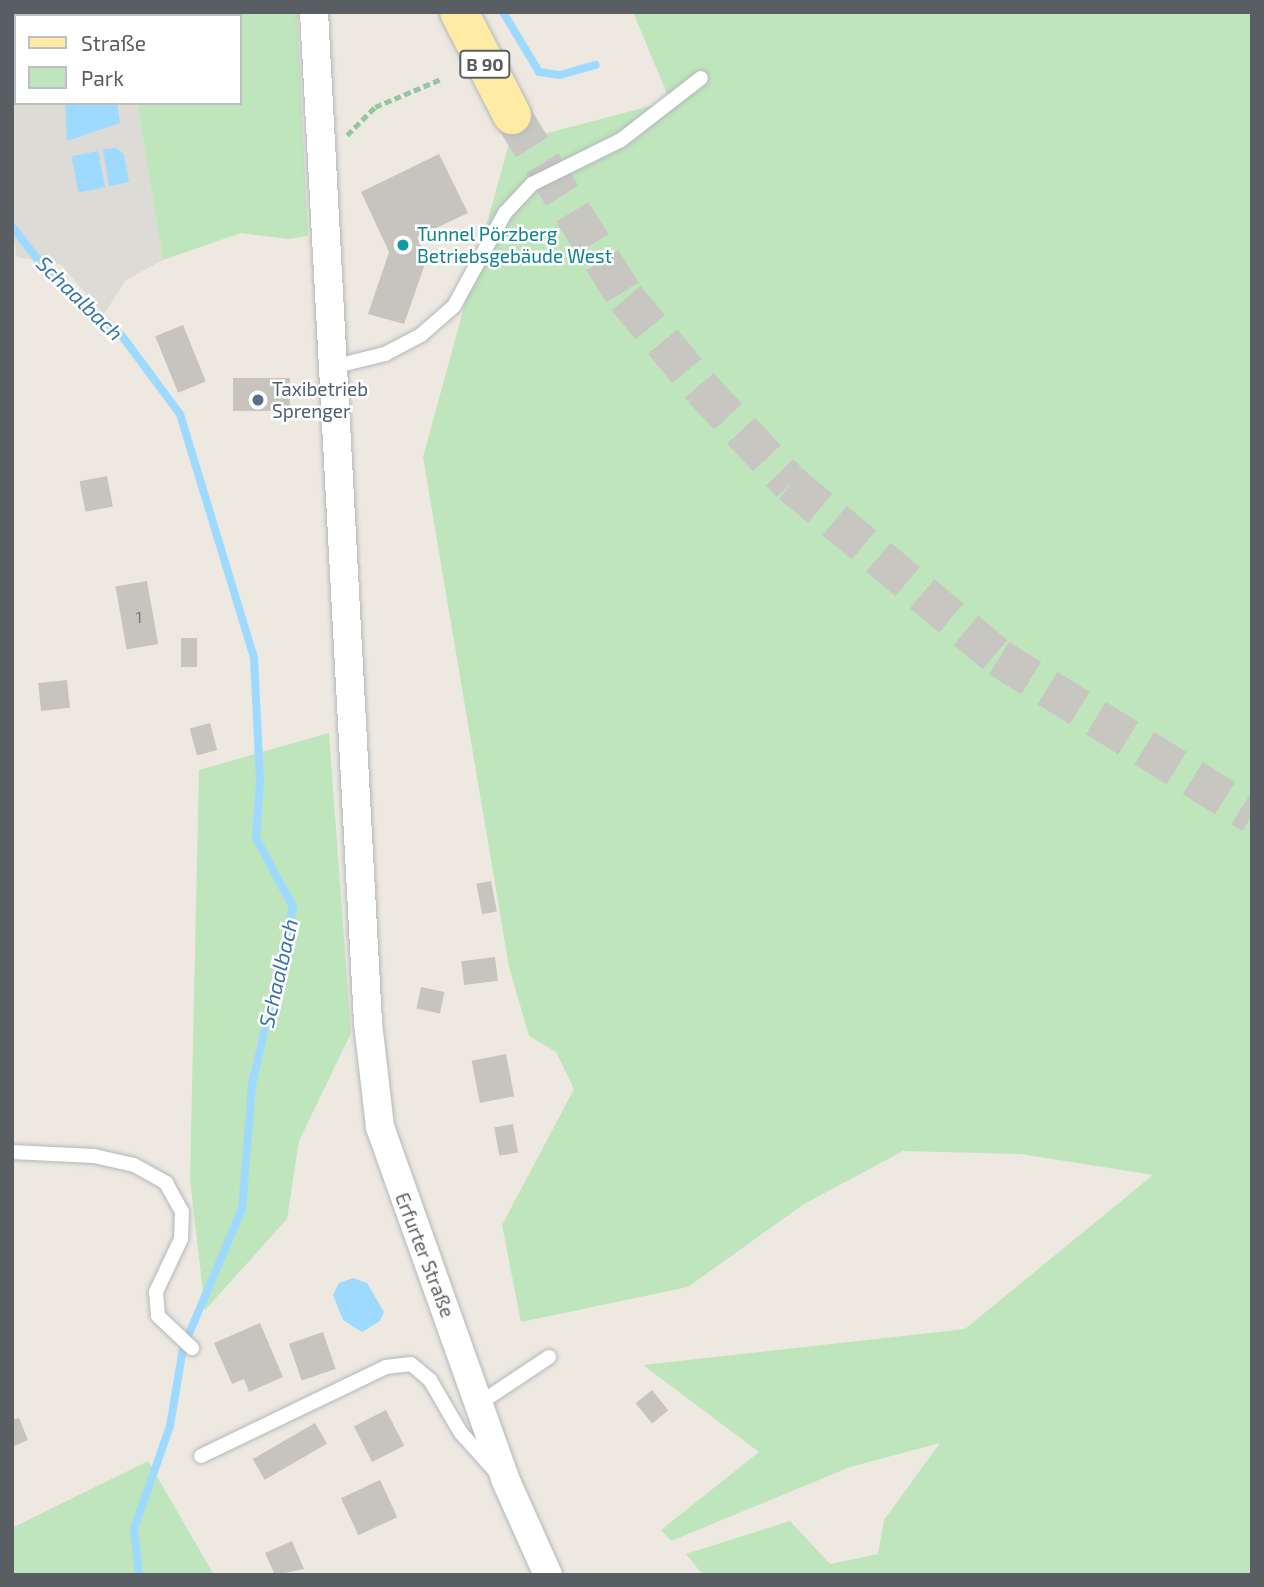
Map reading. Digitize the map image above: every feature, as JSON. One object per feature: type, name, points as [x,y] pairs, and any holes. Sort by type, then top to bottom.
[{"type":"main road","name":"B 90","points":[[459,12],[512,115]]},
{"type":"street","name":"Erfurter Straße","points":[[314,12],[368,1023],[380,1127],[506,1481],[548,1575]]},
{"type":"lane","points":[[332,367],[385,354],[421,335],[454,306],[505,213],[532,184],[621,140],[701,78]]},
{"type":"lane","points":[[12,1152],[94,1156],[134,1166],[166,1183],[182,1212],[181,1239],[156,1292],[158,1316],[192,1348]]},
{"type":"lane","points":[[480,1403],[549,1357]]},
{"type":"lane","name":"Erfurter Straße","points":[[201,1456],[386,1367],[411,1364],[430,1380],[461,1433],[506,1481]]},
{"type":"path","points":[[321,160],[375,107],[440,79]]},
{"type":"shaded area","points":[[12,12],[122,12],[14,14],[14,105],[137,105],[163,260],[126,280],[104,314],[60,264],[17,257],[12,232]]},
{"type":"green space","points":[[122,12],[297,12],[308,236],[288,239],[241,233],[163,260],[137,105],[242,105],[242,14]]},
{"type":"green space","points":[[633,12],[1252,12],[1252,1575],[703,1575],[686,1554],[790,1521],[830,1564],[878,1554],[884,1520],[940,1443],[850,1467],[671,1541],[661,1530],[759,1452],[643,1365],[965,1329],[1153,1175],[1021,1154],[903,1151],[804,1204],[688,1287],[521,1322],[502,1225],[574,1089],[556,1052],[529,1036],[509,967],[423,457],[509,143],[670,101]]},
{"type":"green space","points":[[329,733],[351,1033],[299,1141],[287,1219],[205,1310],[190,1179],[199,770]]},
{"type":"green space","points":[[148,1461],[214,1575],[12,1575],[12,1528]]},
{"type":"water","points":[[65,105],[117,105],[120,123],[67,141]]},
{"type":"water","points":[[117,148],[124,155],[129,182],[109,186],[103,149]]},
{"type":"water","points":[[98,151],[105,187],[79,192],[71,156]]},
{"type":"water","points":[[353,1278],[367,1283],[384,1312],[380,1321],[362,1332],[343,1320],[333,1295],[339,1283]]},
{"type":"building","name":"Tunnel Pörzberg Betriebsgebäude West","points":[[439,154],[468,213],[417,237],[427,258],[404,324],[368,314],[389,252],[361,192]]},
{"type":"building","points":[[183,325],[206,382],[178,393],[155,336]]},
{"type":"building","points":[[233,378],[290,378],[290,411],[233,411]]},
{"type":"building","points":[[107,476],[113,506],[85,512],[80,481]]},
{"type":"building","points":[[147,581],[158,644],[127,650],[115,587]]},
{"type":"building","points":[[181,638],[197,638],[197,667],[181,667]]},
{"type":"building","points":[[67,680],[70,708],[41,711],[38,683]]},
{"type":"building","points":[[210,723],[217,750],[197,755],[190,728]]},
{"type":"building","points":[[491,881],[497,911],[482,914],[476,884]]},
{"type":"building","points":[[495,957],[498,981],[464,985],[461,961]]},
{"type":"building","points":[[421,987],[444,992],[440,1014],[416,1009]]},
{"type":"building","points":[[506,1054],[514,1096],[480,1103],[472,1061]]},
{"type":"building","points":[[513,1124],[518,1153],[499,1156],[494,1127]]},
{"type":"building","points":[[260,1323],[283,1377],[249,1392],[244,1379],[232,1384],[214,1343]]},
{"type":"building","points":[[323,1332],[336,1369],[302,1381],[289,1344]]},
{"type":"building","points":[[652,1390],[668,1410],[652,1423],[636,1403]]},
{"type":"building","points":[[386,1410],[404,1446],[372,1462],[354,1426]]},
{"type":"building","points":[[19,1418],[28,1440],[12,1447],[12,1420]]},
{"type":"building","points":[[315,1423],[327,1444],[265,1480],[253,1459]]},
{"type":"building","points":[[380,1480],[397,1517],[358,1535],[341,1498]]},
{"type":"building","points":[[292,1541],[304,1569],[275,1575],[265,1553]]},
{"type":"waterway","points":[[503,12],[539,72],[560,75],[596,65]]},
{"type":"waterway","name":"Schaalbach","points":[[12,226],[41,264],[122,336],[180,414],[254,658],[260,780],[256,838],[293,907],[252,1085],[242,1209],[183,1348],[170,1426],[134,1529],[139,1575]]},
{"type":"tunnel","points":[[512,115],[626,298],[702,389],[791,484],[999,658],[1252,815]]},
{"type":"place","name":"Tunnel Pörzberg Betriebsgebäude West","points":[[403,245]]},
{"type":"place","name":"Taxibetrieb Sprenger","points":[[258,400]]}]
